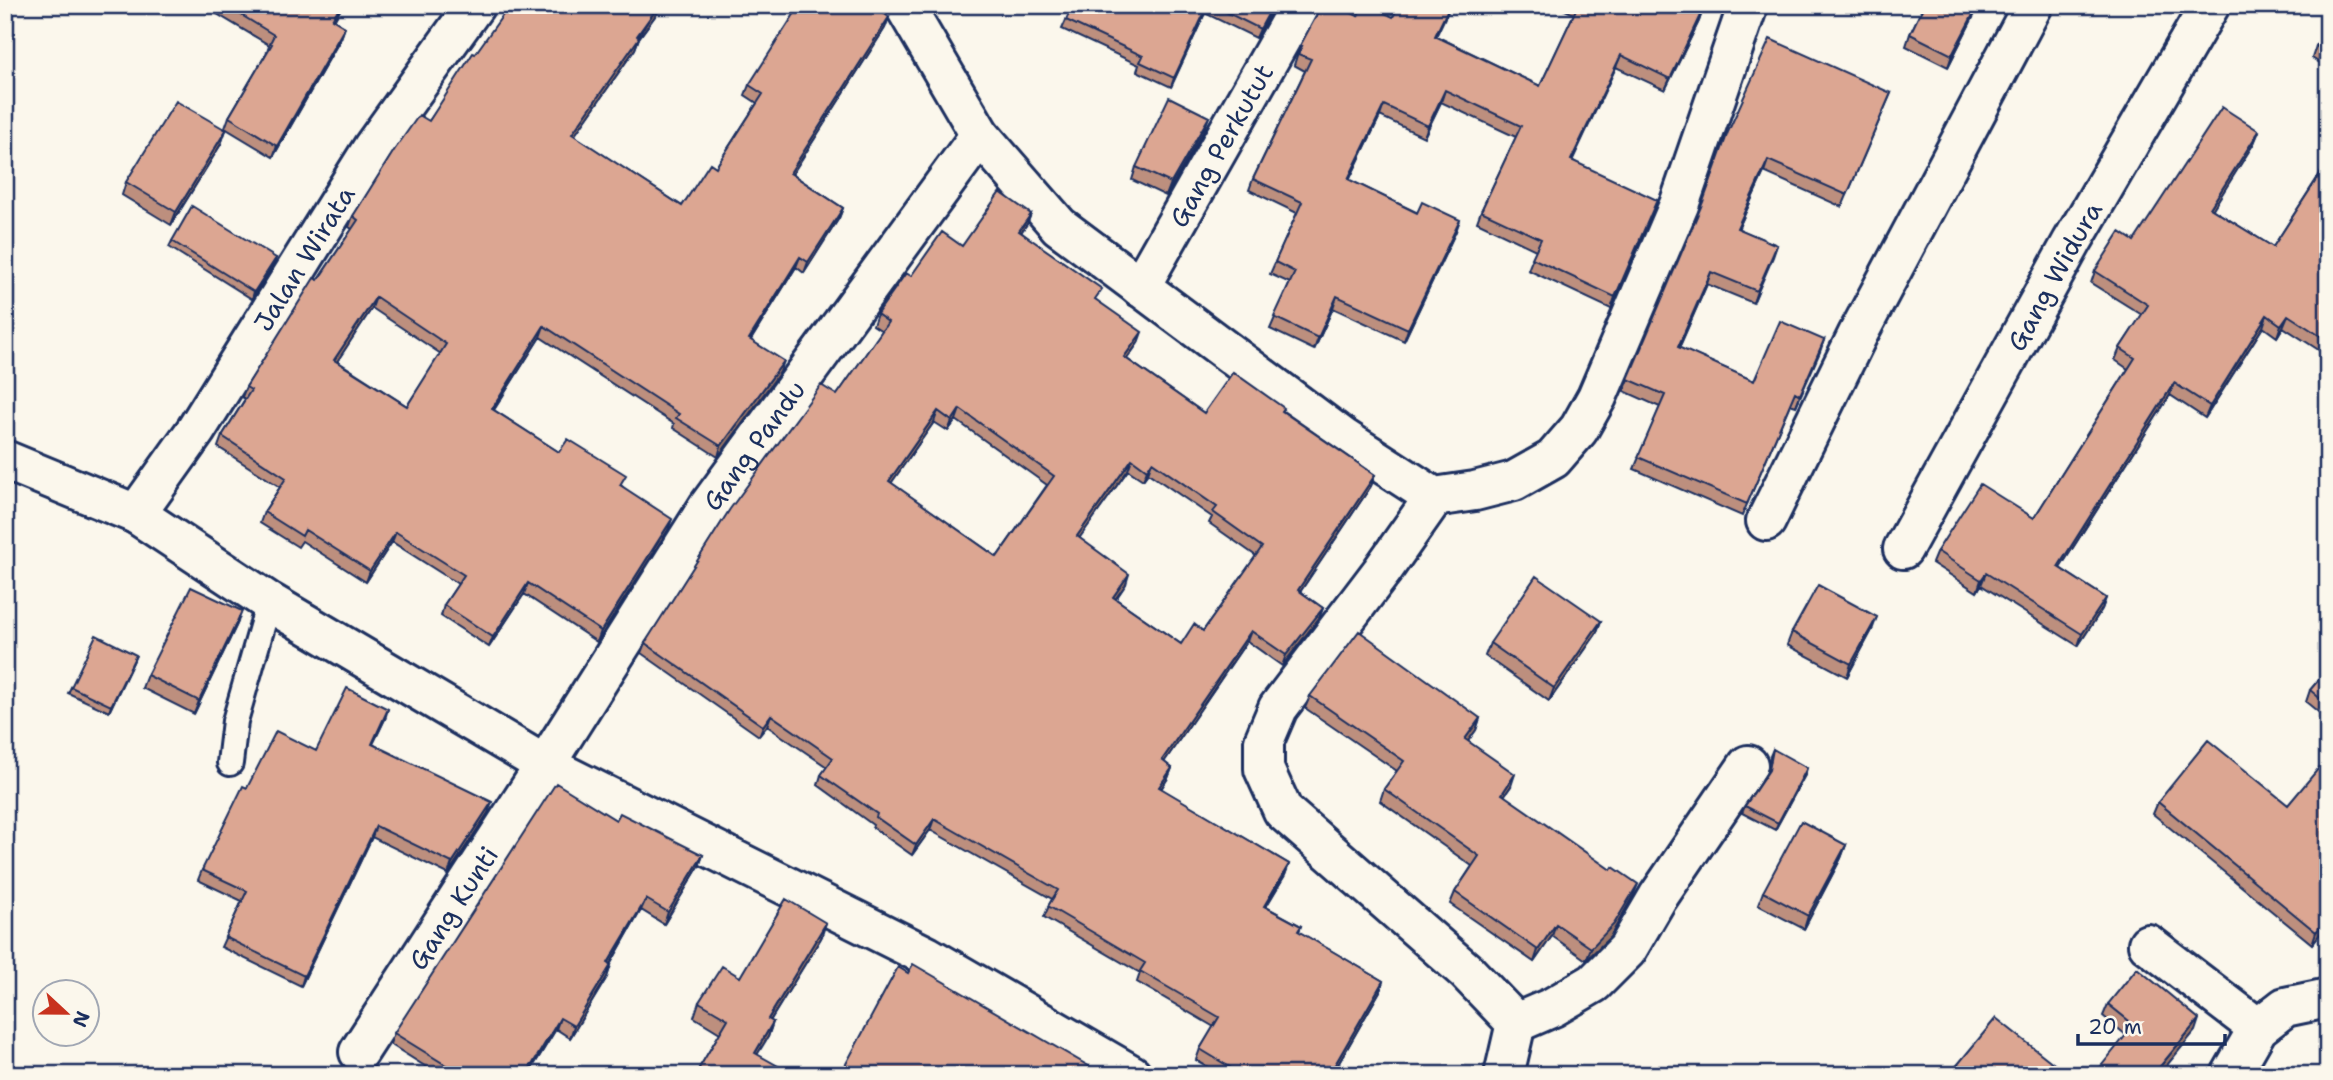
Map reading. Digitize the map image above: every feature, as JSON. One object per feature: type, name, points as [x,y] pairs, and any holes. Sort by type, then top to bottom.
[{"type":"street","name":"Jalan Wirata","points":[[136,514],[196,430],[373,147],[475,5]]},
{"type":"street","points":[[904,5],[980,135],[1059,226],[1343,439],[1434,497],[1475,491],[1514,481],[1553,459],[1579,429],[1597,397],[1679,205],[1748,5]]},
{"type":"street","name":"Gang Perkutut","points":[[1140,287],[1300,5]]},
{"type":"street","points":[[1766,521],[1858,334],[2033,5]]},
{"type":"street","name":"Gang Widura","points":[[1903,549],[2072,242],[2210,5]]},
{"type":"street","name":"Gang Pandu","points":[[545,765],[708,507],[980,135]]},
{"type":"street","points":[[5,460],[136,514],[269,602],[545,765],[927,956],[1132,1075]]},
{"type":"street","points":[[1434,497],[1382,571],[1278,708],[1264,741],[1264,769],[1283,811],[1467,972],[1516,1023]]},
{"type":"street","name":"Gang Kunti","points":[[359,1052],[545,765]]},
{"type":"street","points":[[1516,1023],[1553,1007],[1594,983],[1627,950],[1658,897],[1748,765]]},
{"type":"street","points":[[2148,944],[2258,1028]]},
{"type":"street","points":[[2231,1075],[2258,1028],[2286,1007],[2328,998]]},
{"type":"street","points":[[1504,1075],[1516,1023]]},
{"type":"lane","points":[[230,763],[235,721],[269,602]]},
{"type":"building","points":[[225,5],[341,5],[332,19],[345,27],[277,146],[229,117],[272,44],[270,43],[274,35]]},
{"type":"building","points":[[510,5],[659,5],[572,134],[682,206],[710,163],[716,167],[763,94],[749,85],[800,5],[871,5],[889,17],[790,173],[843,208],[808,262],[800,257],[749,339],[784,361],[721,446],[676,418],[679,414],[544,326],[492,409],[559,452],[568,439],[626,475],[620,485],[672,519],[601,631],[528,583],[493,637],[444,605],[464,575],[396,532],[370,571],[305,530],[302,536],[264,512],[286,478],[222,436],[251,390],[246,387],[314,278],[318,280],[358,220],[353,216],[395,149],[419,115],[429,121],[473,53],[475,54]],"holes":[[[376,297],[446,344],[407,406],[334,360]]]},
{"type":"building","points":[[1073,5],[1208,5],[1174,78],[1140,62],[1143,56],[1066,20]]},
{"type":"building","points":[[1212,5],[1273,5],[1260,29]]},
{"type":"building","points":[[1322,5],[1335,5],[1358,16],[1362,5],[1368,5],[1393,17],[1399,5],[1450,5],[1435,36],[1540,86],[1578,5],[1695,5],[1703,9],[1670,79],[1621,55],[1571,160],[1657,200],[1615,297],[1532,258],[1541,239],[1481,211],[1521,126],[1445,90],[1428,126],[1384,105],[1348,179],[1417,213],[1422,202],[1460,220],[1408,329],[1337,296],[1318,338],[1274,317],[1295,272],[1275,262],[1302,202],[1253,179],[1311,59],[1298,54]]},
{"type":"building","points":[[1924,5],[1978,5],[1952,55],[1910,34]]},
{"type":"building","points":[[2328,28],[2328,54],[2316,46]]},
{"type":"building","points":[[1770,39],[1891,93],[1847,195],[1768,160],[1737,228],[1777,245],[1757,291],[1711,272],[1678,347],[1754,381],[1780,321],[1824,340],[1800,395],[1795,392],[1747,504],[1638,457],[1665,395],[1628,379],[1703,202],[1728,132]]},
{"type":"building","points":[[1169,97],[1209,117],[1171,183],[1136,167]]},
{"type":"building","points":[[176,101],[226,130],[176,212],[126,182]]},
{"type":"building","points":[[2222,107],[2259,131],[2210,208],[2273,247],[2328,162],[2328,246],[2323,254],[2328,258],[2328,341],[2288,315],[2281,325],[2267,315],[2210,406],[2174,383],[2058,567],[2106,598],[2082,634],[1986,573],[1981,580],[1937,551],[1980,484],[2034,518],[2135,358],[2120,348],[2148,305],[2095,271],[2120,232],[2134,241]]},
{"type":"building","points":[[1000,192],[1031,214],[1019,231],[1102,289],[1095,299],[1142,332],[1124,357],[1204,413],[1233,372],[1284,408],[1282,411],[1375,475],[1298,590],[1323,608],[1286,655],[1251,631],[1162,760],[1172,768],[1159,787],[1289,864],[1264,906],[1301,926],[1298,931],[1383,981],[1329,1075],[1243,1075],[1200,1049],[1219,1017],[1140,971],[1145,963],[1048,906],[1058,890],[934,819],[916,845],[821,775],[833,758],[771,715],[763,726],[645,643],[730,509],[821,385],[837,395],[888,322],[877,314],[906,273],[911,276],[942,232],[962,246]],"holes":[[[960,409],[1054,476],[997,557],[889,481],[938,411],[952,421]],[[1132,459],[1147,470],[1152,462],[1217,507],[1213,512],[1262,547],[1203,631],[1194,624],[1181,644],[1113,597],[1129,574],[1077,536]]]},
{"type":"building","points":[[192,206],[276,258],[254,292],[172,241]]},
{"type":"building","points":[[1536,576],[1601,621],[1554,688],[1490,643]]},
{"type":"building","points":[[1818,585],[1877,617],[1851,664],[1792,632]]},
{"type":"building","points":[[191,587],[242,611],[199,701],[147,675]]},
{"type":"building","points":[[1359,631],[1480,718],[1465,739],[1515,774],[1502,794],[1611,870],[1613,867],[1638,884],[1614,924],[1591,948],[1556,924],[1538,950],[1455,892],[1479,856],[1384,789],[1404,761],[1310,696]]},
{"type":"building","points":[[96,635],[136,655],[111,706],[71,687]]},
{"type":"building","points":[[2328,669],[2328,705],[2310,690]]},
{"type":"building","points":[[347,688],[388,709],[372,744],[492,802],[452,863],[376,826],[304,976],[225,937],[247,891],[202,870],[243,786],[247,788],[276,731],[316,751]]},
{"type":"building","points":[[2208,740],[2288,805],[2328,757],[2328,918],[2316,932],[2158,802]]},
{"type":"building","points":[[1773,749],[1807,768],[1778,823],[1745,806],[1769,770]]},
{"type":"building","points":[[556,783],[616,820],[620,813],[703,855],[668,912],[646,899],[608,963],[611,965],[574,1026],[560,1018],[526,1075],[462,1075],[394,1033]]},
{"type":"building","points":[[1801,821],[1846,845],[1808,916],[1763,892]]},
{"type":"building","points":[[786,899],[826,923],[768,1019],[773,1022],[755,1053],[794,1075],[695,1075],[728,1019],[699,1002],[722,966],[740,977]]},
{"type":"building","points":[[913,964],[1104,1075],[840,1075],[898,967],[908,973]]},
{"type":"building","points":[[2137,968],[2199,1019],[2153,1075],[2094,1075],[2134,1025],[2108,1004]]},
{"type":"building","points":[[1996,1018],[2068,1075],[1961,1075],[1954,1069]]}]
